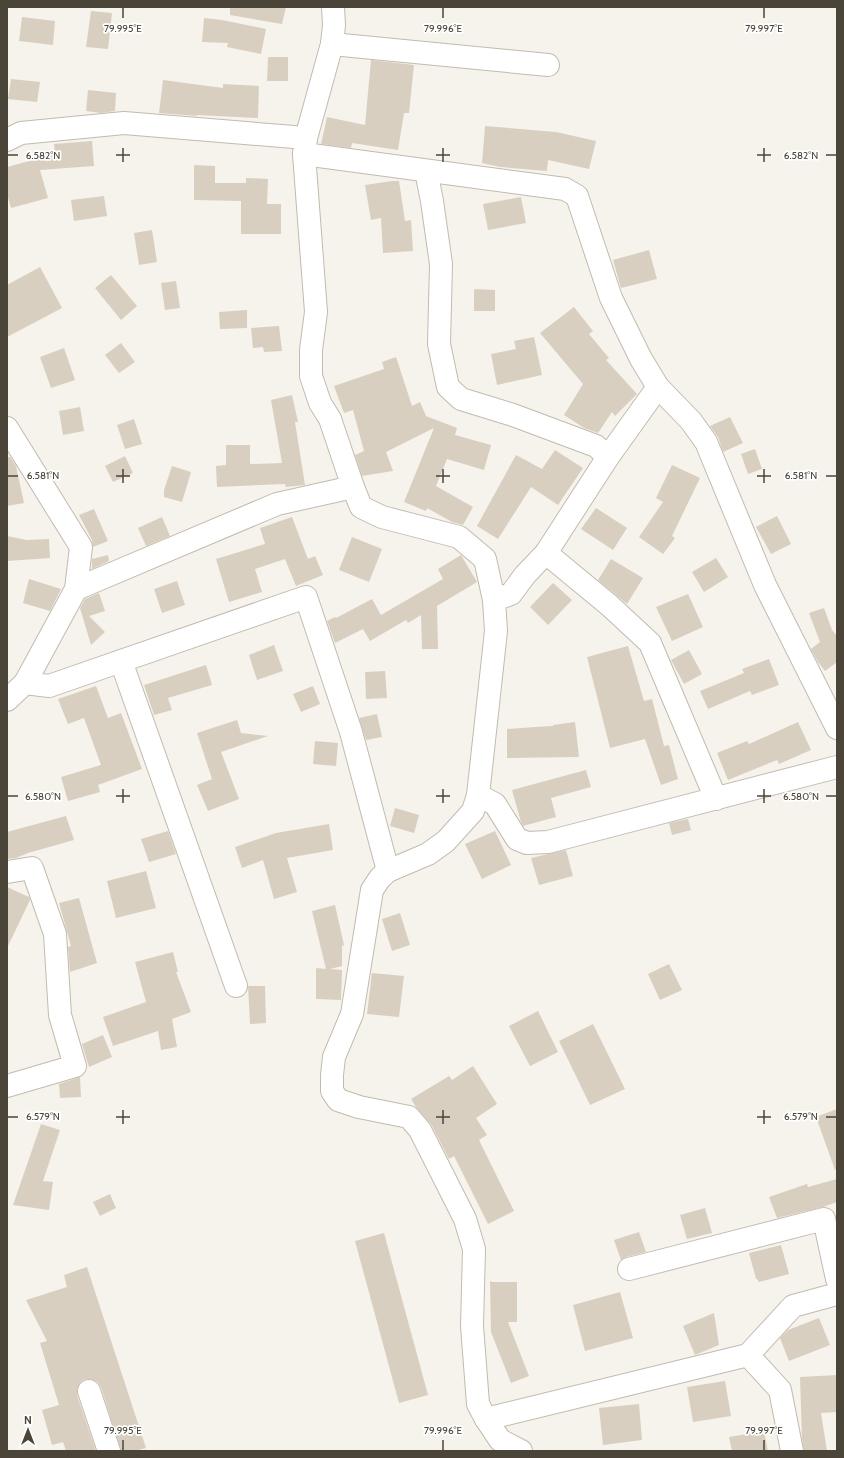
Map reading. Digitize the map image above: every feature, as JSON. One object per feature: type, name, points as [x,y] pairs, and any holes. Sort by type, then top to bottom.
[{"type":"street","points":[[333,7],[334,25],[332,44],[305,146],[316,312],[311,350],[311,376],[320,403],[330,419],[353,488],[361,507],[382,517],[459,537],[485,559],[494,600],[496,631],[478,795],[472,811],[446,841],[428,854],[388,871],[380,878],[372,890],[352,1014],[334,1057],[332,1091],[338,1100],[359,1107],[409,1118],[420,1130],[465,1219],[474,1248],[472,1326],[478,1404],[500,1440],[521,1451]]},
{"type":"street","points":[[332,44],[548,65]]},
{"type":"street","points":[[7,140],[21,133],[124,123],[305,146],[426,170],[565,189],[577,196],[611,298],[641,359],[658,388],[691,421],[706,442],[765,585],[837,728]]},
{"type":"street","points":[[426,170],[441,264],[439,344],[448,387],[461,399],[513,415],[596,446],[608,457]]},
{"type":"street","points":[[494,600],[511,594],[525,575],[546,553],[608,457],[658,388]]},
{"type":"street","points":[[7,428],[81,547],[76,589],[25,683],[7,700]]},
{"type":"street","points":[[76,589],[277,504],[353,488]]},
{"type":"street","points":[[546,553],[609,605],[650,643],[716,799]]},
{"type":"street","points":[[25,683],[49,686],[306,597],[351,732],[388,871]]},
{"type":"street","points":[[121,661],[236,986]]},
{"type":"street","points":[[478,795],[495,804],[517,839],[527,843],[548,842],[837,767]]},
{"type":"street","points":[[7,872],[32,868],[55,934],[60,1015],[74,1066],[7,1086]]},
{"type":"street","points":[[629,1269],[824,1219],[837,1279]]},
{"type":"street","points":[[486,1419],[748,1355],[793,1306],[837,1294]]},
{"type":"street","points":[[748,1355],[780,1390],[792,1451]]},
{"type":"street","points":[[89,1392],[109,1451]]},
{"type":"building","points":[[230,7],[286,7],[282,24],[230,15]]},
{"type":"building","points":[[91,11],[112,13],[108,49],[86,47]]},
{"type":"building","points":[[22,17],[55,21],[53,45],[19,41]]},
{"type":"building","points":[[204,18],[266,29],[261,54],[227,47],[228,43],[202,42]]},
{"type":"building","points":[[268,57],[288,57],[288,81],[267,81]]},
{"type":"building","points":[[371,60],[414,65],[409,113],[404,113],[398,150],[352,143],[351,148],[321,144],[327,117],[365,125]]},
{"type":"building","points":[[11,79],[40,82],[37,102],[8,99]]},
{"type":"building","points":[[163,80],[223,88],[223,84],[259,86],[258,118],[159,113]]},
{"type":"building","points":[[88,90],[116,93],[115,111],[101,113],[86,111]]},
{"type":"building","points":[[485,126],[556,132],[596,141],[589,169],[548,160],[547,171],[500,167],[482,163]]},
{"type":"building","points":[[92,141],[94,166],[40,170],[48,198],[11,208],[7,194],[7,167],[55,154],[54,144]]},
{"type":"building","points":[[194,165],[215,166],[215,183],[246,183],[246,178],[268,179],[267,204],[281,204],[281,234],[241,234],[241,201],[194,200]]},
{"type":"building","points":[[399,181],[405,221],[411,220],[413,251],[383,253],[381,218],[371,220],[365,185]]},
{"type":"building","points":[[104,196],[107,216],[74,221],[71,200]]},
{"type":"building","points":[[521,197],[526,223],[488,230],[483,204]]},
{"type":"building","points":[[152,230],[157,262],[139,265],[134,233]]},
{"type":"building","points":[[649,250],[657,279],[621,288],[613,260]]},
{"type":"building","points":[[40,267],[62,308],[7,337],[7,285]]},
{"type":"building","points":[[111,275],[137,306],[121,320],[95,288]]},
{"type":"building","points":[[176,281],[180,308],[165,310],[161,283]]},
{"type":"building","points":[[474,289],[495,290],[495,311],[474,311]]},
{"type":"building","points":[[574,307],[593,331],[589,334],[609,358],[606,360],[637,394],[615,416],[612,412],[598,433],[584,428],[564,415],[583,384],[540,333]]},
{"type":"building","points":[[247,310],[247,328],[220,329],[219,312]]},
{"type":"building","points":[[279,326],[282,351],[264,352],[263,347],[253,348],[251,328]]},
{"type":"building","points":[[534,337],[542,375],[497,385],[491,354],[516,349],[514,341]]},
{"type":"building","points":[[121,343],[135,362],[119,373],[105,355]]},
{"type":"building","points":[[64,348],[75,380],[51,388],[40,357]]},
{"type":"building","points":[[396,357],[412,406],[420,402],[426,416],[457,428],[455,435],[491,445],[484,470],[447,459],[436,486],[473,507],[463,525],[452,522],[427,508],[426,511],[404,502],[434,428],[386,452],[393,471],[362,476],[355,455],[364,451],[353,410],[344,413],[334,386],[384,369],[382,362]]},
{"type":"building","points":[[292,395],[298,422],[295,422],[305,485],[286,487],[285,484],[217,487],[216,466],[226,465],[226,445],[250,445],[250,464],[282,463],[271,400]]},
{"type":"building","points":[[80,407],[84,431],[63,435],[59,411]]},
{"type":"building","points":[[730,417],[743,443],[723,452],[718,437],[710,426]]},
{"type":"building","points":[[134,419],[142,444],[125,449],[117,425]]},
{"type":"building","points":[[755,449],[762,469],[748,474],[741,454]]},
{"type":"building","points":[[555,450],[583,468],[558,505],[531,487],[498,539],[477,526],[516,455],[542,469]]},
{"type":"building","points":[[125,456],[133,473],[113,482],[105,466]]},
{"type":"building","points":[[7,457],[10,457],[16,466],[24,503],[7,506]]},
{"type":"building","points":[[672,465],[700,478],[672,536],[675,538],[663,554],[639,537],[663,502],[656,498]]},
{"type":"building","points":[[172,466],[191,472],[182,502],[164,497],[164,490]]},
{"type":"building","points":[[596,508],[627,528],[613,550],[581,529]]},
{"type":"building","points":[[94,509],[108,541],[93,547],[92,540],[79,515]]},
{"type":"building","points":[[777,516],[791,544],[771,554],[756,527]]},
{"type":"building","points":[[162,517],[170,536],[146,546],[138,528]]},
{"type":"building","points":[[292,517],[308,559],[315,556],[323,575],[296,586],[285,559],[255,569],[262,592],[229,602],[216,559],[265,544],[260,528]]},
{"type":"building","points":[[7,536],[27,540],[49,539],[50,558],[7,561]]},
{"type":"building","points":[[352,537],[382,549],[369,582],[339,570]]},
{"type":"building","points":[[108,555],[109,561],[92,569],[92,559]]},
{"type":"building","points":[[461,555],[477,582],[437,606],[438,649],[422,649],[421,615],[408,623],[406,620],[370,641],[363,629],[335,643],[327,621],[335,617],[336,618],[372,599],[381,615],[443,579],[438,569]]},
{"type":"building","points":[[716,558],[728,577],[704,592],[692,572]]},
{"type":"building","points":[[611,559],[643,578],[627,604],[598,580]]},
{"type":"building","points":[[29,579],[61,589],[50,611],[23,603]]},
{"type":"building","points":[[177,581],[185,605],[162,613],[154,589]]},
{"type":"building","points":[[553,583],[572,600],[548,625],[530,607]]},
{"type":"building","points":[[99,593],[105,611],[89,616],[105,632],[91,645],[80,608],[85,599]]},
{"type":"building","points":[[688,594],[703,627],[672,641],[656,607]]},
{"type":"building","points":[[824,608],[832,630],[837,636],[837,662],[825,671],[811,649],[820,642],[809,613]]},
{"type":"building","points":[[274,645],[283,671],[257,680],[249,655]]},
{"type":"building","points":[[628,646],[644,701],[652,699],[664,746],[669,745],[678,779],[661,785],[645,739],[610,748],[587,657]]},
{"type":"building","points":[[689,650],[702,674],[684,684],[671,660]]},
{"type":"building","points":[[769,659],[779,685],[752,695],[750,691],[708,709],[700,691],[744,673],[742,669]]},
{"type":"building","points":[[206,665],[212,685],[168,698],[172,710],[154,715],[144,685]]},
{"type":"building","points":[[385,671],[387,698],[366,699],[365,672]]},
{"type":"building","points":[[96,686],[108,718],[121,713],[142,769],[98,785],[100,792],[68,801],[61,777],[101,765],[84,718],[68,724],[58,699]]},
{"type":"building","points":[[313,686],[320,704],[301,712],[293,694]]},
{"type":"building","points":[[377,714],[382,737],[366,740],[359,718]]},
{"type":"building","points":[[237,720],[241,733],[268,736],[221,752],[239,799],[208,811],[197,785],[212,779],[197,733]]},
{"type":"building","points":[[575,722],[579,757],[507,758],[507,729],[553,726]]},
{"type":"building","points":[[798,722],[811,750],[779,764],[777,760],[728,780],[717,753],[747,741],[749,744]]},
{"type":"building","points":[[315,741],[338,743],[336,766],[313,764]]},
{"type":"building","points":[[586,770],[591,787],[551,798],[556,817],[523,826],[512,790]]},
{"type":"building","points":[[395,808],[419,815],[414,833],[390,826]]},
{"type":"building","points":[[66,816],[74,840],[28,853],[16,858],[7,859],[7,832]]},
{"type":"building","points":[[688,819],[691,830],[672,835],[669,823]]},
{"type":"building","points":[[329,824],[333,850],[287,858],[297,892],[274,899],[263,860],[242,868],[235,847],[276,833]]},
{"type":"building","points":[[168,831],[176,854],[149,862],[141,839]]},
{"type":"building","points":[[495,831],[511,865],[482,879],[465,844]]},
{"type":"building","points":[[566,850],[573,876],[539,885],[531,858]]},
{"type":"building","points":[[146,871],[156,908],[116,918],[107,881]]},
{"type":"building","points":[[7,887],[29,897],[30,900],[7,948]]},
{"type":"building","points":[[79,898],[97,963],[70,972],[68,947],[71,946],[59,903]]},
{"type":"building","points":[[335,905],[344,945],[342,946],[342,966],[330,969],[342,970],[341,1000],[316,999],[316,968],[326,969],[312,911]]},
{"type":"building","points":[[400,913],[410,945],[392,951],[382,919]]},
{"type":"building","points":[[173,952],[178,972],[176,972],[191,1012],[172,1019],[177,1047],[161,1050],[158,1031],[113,1046],[103,1017],[146,1002],[135,962]]},
{"type":"building","points":[[669,964],[682,990],[660,1000],[648,974]]},
{"type":"building","points":[[372,973],[404,976],[399,1017],[367,1014]]},
{"type":"building","points":[[248,986],[265,986],[266,1023],[250,1024]]},
{"type":"building","points":[[538,1011],[558,1052],[530,1066],[509,1026]]},
{"type":"building","points":[[593,1024],[625,1089],[590,1105],[559,1041]]},
{"type":"building","points":[[103,1035],[112,1057],[89,1067],[82,1044]]},
{"type":"building","points":[[473,1066],[497,1104],[476,1118],[487,1135],[479,1140],[514,1211],[488,1224],[454,1156],[449,1159],[431,1124],[411,1099],[449,1076],[452,1080]]},
{"type":"building","points":[[80,1077],[81,1097],[60,1098],[59,1084]]},
{"type":"building","points":[[837,1109],[837,1170],[835,1170],[816,1117]]},
{"type":"building","points":[[41,1124],[60,1130],[43,1181],[53,1182],[49,1210],[13,1205]]},
{"type":"building","points":[[837,1179],[837,1202],[823,1207],[777,1218],[769,1197],[807,1184],[808,1187]]},
{"type":"building","points":[[110,1194],[116,1208],[100,1216],[93,1202]]},
{"type":"building","points":[[705,1208],[712,1233],[687,1239],[680,1215]]},
{"type":"building","points":[[639,1232],[646,1252],[626,1257],[621,1260],[614,1240]]},
{"type":"building","points":[[384,1233],[428,1395],[399,1403],[355,1241]]},
{"type":"building","points":[[781,1245],[789,1274],[759,1282],[756,1279],[749,1253]]},
{"type":"building","points":[[87,1267],[146,1448],[134,1451],[121,1451],[101,1387],[98,1382],[92,1379],[85,1379],[80,1382],[77,1389],[77,1395],[96,1451],[66,1451],[63,1442],[52,1445],[42,1410],[59,1405],[40,1343],[47,1341],[26,1300],[67,1287],[64,1275]]},
{"type":"building","points":[[490,1281],[517,1282],[517,1322],[508,1322],[529,1376],[511,1383],[491,1332]]},
{"type":"building","points":[[620,1292],[633,1338],[585,1351],[573,1305]]},
{"type":"building","points":[[714,1313],[719,1345],[695,1355],[683,1326]]},
{"type":"building","points":[[819,1318],[830,1345],[789,1361],[780,1338],[788,1330]]},
{"type":"building","points":[[837,1375],[837,1412],[821,1413],[827,1451],[804,1451],[802,1439],[800,1377]]},
{"type":"building","points":[[725,1381],[731,1416],[693,1422],[687,1387]]},
{"type":"building","points":[[639,1404],[642,1440],[603,1445],[599,1408]]},
{"type":"building","points":[[764,1431],[768,1451],[732,1451],[729,1437]]}]
